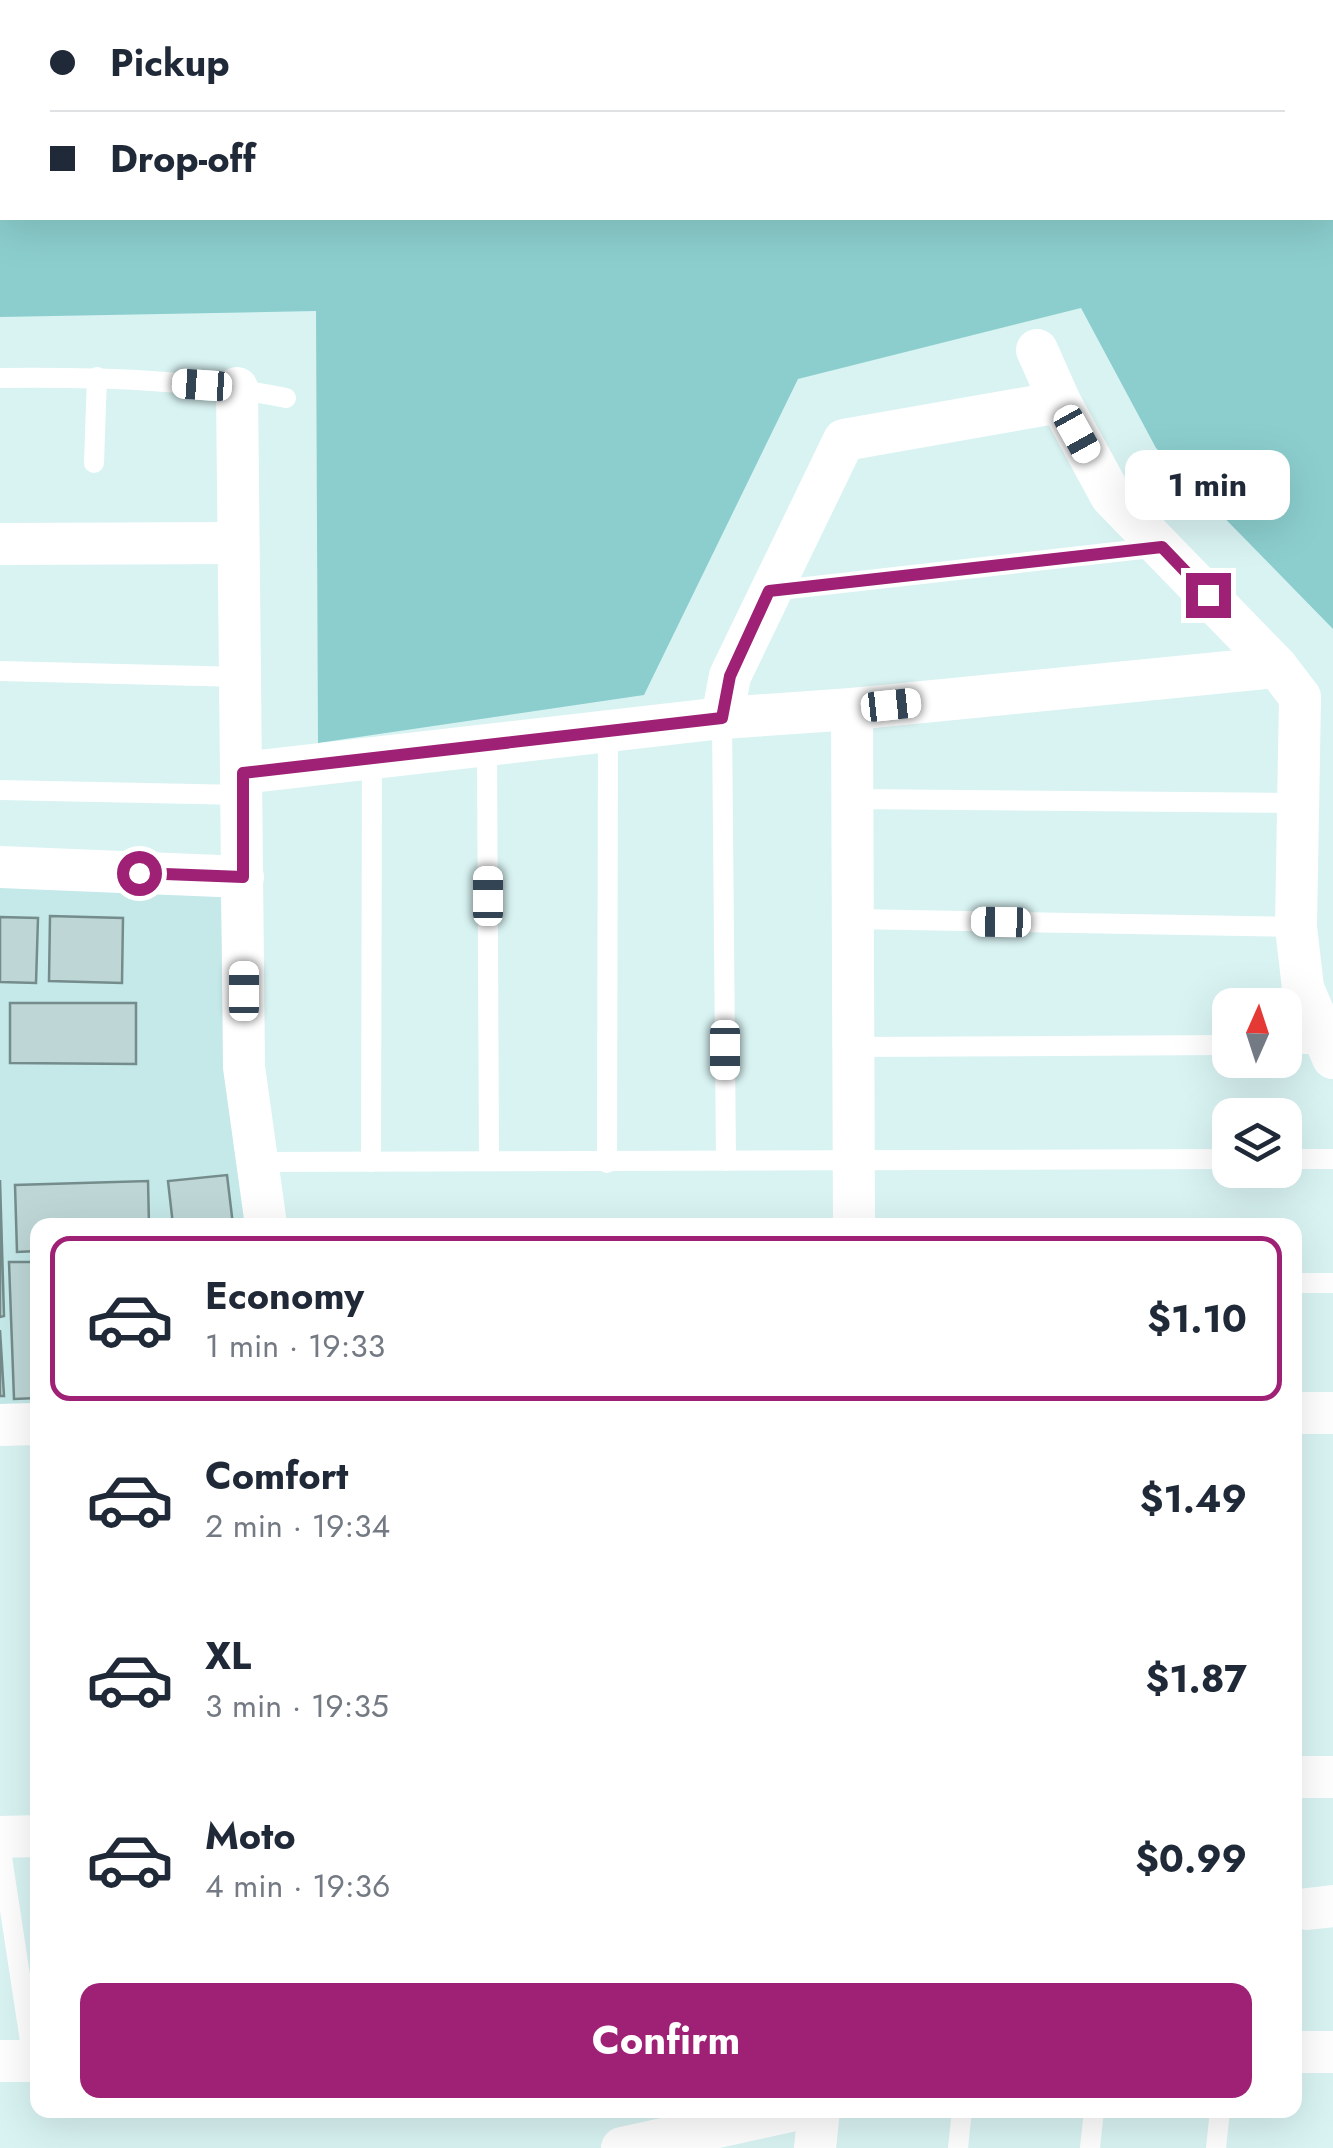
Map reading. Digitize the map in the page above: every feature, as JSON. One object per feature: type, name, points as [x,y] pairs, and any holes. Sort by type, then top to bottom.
[{"type":"street","points":[[1037,350],[1111,496],[1278,667],[1300,696],[1296,927],[1303,988],[1330,1051]]},
{"type":"street","points":[[237,388],[244,1067],[265,1218]]},
{"type":"street","points":[[722,718],[730,676],[844,440],[1060,402]]},
{"type":"street","points":[[0,544],[238,543]]},
{"type":"street","points":[[243,784],[372,758],[488,744],[722,718],[1278,667]]},
{"type":"street","points":[[852,709],[854,1218]]},
{"type":"street","points":[[0,867],[243,877]]},
{"type":"street","points":[[1302,1413],[1333,1413]]},
{"type":"street","points":[[0,1425],[30,1424]]},
{"type":"street","points":[[1302,1776],[1333,1777]]},
{"type":"street","points":[[0,1840],[30,1837]]},
{"type":"street","points":[[1302,2052],[1333,2052]]},
{"type":"street","points":[[622,2148],[668,2143],[764,2118]]},
{"type":"street","points":[[815,2148],[819,2118]]},
{"type":"lane","points":[[0,378],[97,378],[237,388],[286,398]]},
{"type":"lane","points":[[94,464],[97,378]]},
{"type":"lane","points":[[769,591],[1162,547]]},
{"type":"lane","points":[[0,671],[241,677]]},
{"type":"lane","points":[[722,718],[726,1161]]},
{"type":"lane","points":[[608,731],[608,1162]]},
{"type":"lane","points":[[488,744],[489,1162]]},
{"type":"lane","points":[[371,1162],[372,758]]},
{"type":"lane","points":[[0,790],[243,784]]},
{"type":"lane","points":[[854,800],[1300,803]]},
{"type":"lane","points":[[854,919],[1296,927]]},
{"type":"lane","points":[[854,1047],[1212,1045]]},
{"type":"lane","points":[[1302,1047],[1330,1051]]},
{"type":"lane","points":[[1302,1160],[1333,1159]]},
{"type":"lane","points":[[256,1162],[1212,1160]]},
{"type":"lane","points":[[1302,1283],[1333,1283]]},
{"type":"lane","points":[[0,1840],[24,2061]]},
{"type":"lane","points":[[958,2148],[961,2118]]},
{"type":"lane","points":[[1090,2148],[1093,2118]]},
{"type":"lane","points":[[1216,2148],[1219,2118]]},
{"type":"shaded area","points":[[0,220],[1333,220],[1333,629],[1156,448],[1081,308],[798,379],[644,695],[318,743],[316,311],[0,317]]},
{"type":"shaded area","points":[[220,877],[226,1079],[245,1218],[30,1218],[30,1403],[0,1404],[0,878]]},
{"type":"building","points":[[50,916],[123,918],[122,983],[49,981]]},
{"type":"building","points":[[0,917],[38,918],[36,983],[0,982]]},
{"type":"building","points":[[10,1003],[136,1003],[136,1064],[10,1063]]},
{"type":"building","points":[[227,1175],[232,1218],[172,1218],[168,1181]]},
{"type":"building","points":[[0,1180],[4,1316],[0,1317]]},
{"type":"building","points":[[148,1181],[149,1218],[30,1218],[30,1251],[17,1252],[15,1185]]},
{"type":"building","points":[[9,1262],[30,1262],[30,1398],[14,1399]]},
{"type":"building","points":[[0,1330],[4,1396],[0,1396]]},
{"type":"route","points":[[139,873],[243,877],[243,773],[722,718],[730,676],[769,591],[1162,547],[1208,595]]}]
